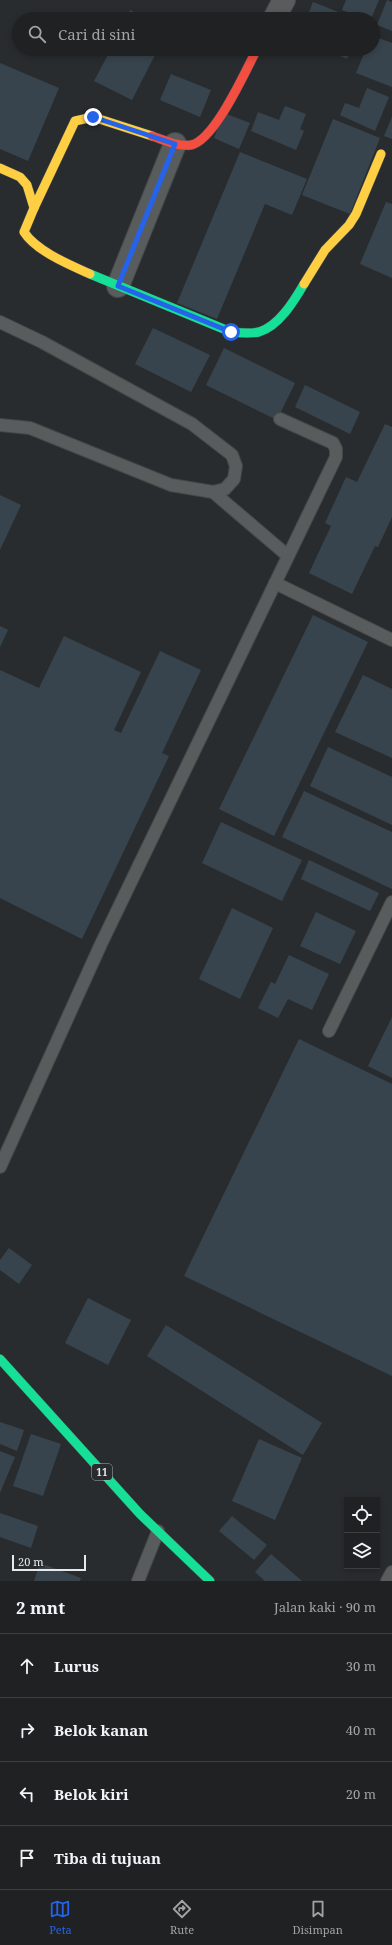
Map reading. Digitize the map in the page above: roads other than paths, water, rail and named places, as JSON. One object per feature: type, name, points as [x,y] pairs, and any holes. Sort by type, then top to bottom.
[{"type":"main road","points":[[253,56],[214,126],[200,141],[188,146],[175,144],[93,117],[75,121],[24,232],[29,240],[68,264],[118,286],[231,332],[250,334],[268,328],[285,309],[307,280],[326,249],[353,220],[381,154]]},
{"type":"main road","points":[[0,168],[24,180],[34,208]]},
{"type":"main road","name":"11","points":[[0,1359],[140,1514],[210,1581]]},
{"type":"street","points":[[278,12],[284,0]]},
{"type":"street","points":[[118,286],[175,144]]},
{"type":"lane","points":[[0,322],[126,387],[192,424],[232,455],[236,466],[234,479],[225,489],[213,492],[171,485],[30,428],[0,425]]},
{"type":"lane","points":[[0,1167],[101,944],[336,456],[336,449],[333,443],[280,419]]},
{"type":"lane","points":[[213,492],[288,556]]},
{"type":"lane","points":[[275,583],[392,640]]},
{"type":"lane","points":[[329,1032],[392,902]]},
{"type":"lane","points":[[138,1581],[158,1532]]},
{"type":"lane","points":[[387,1581],[392,1572]]}]
